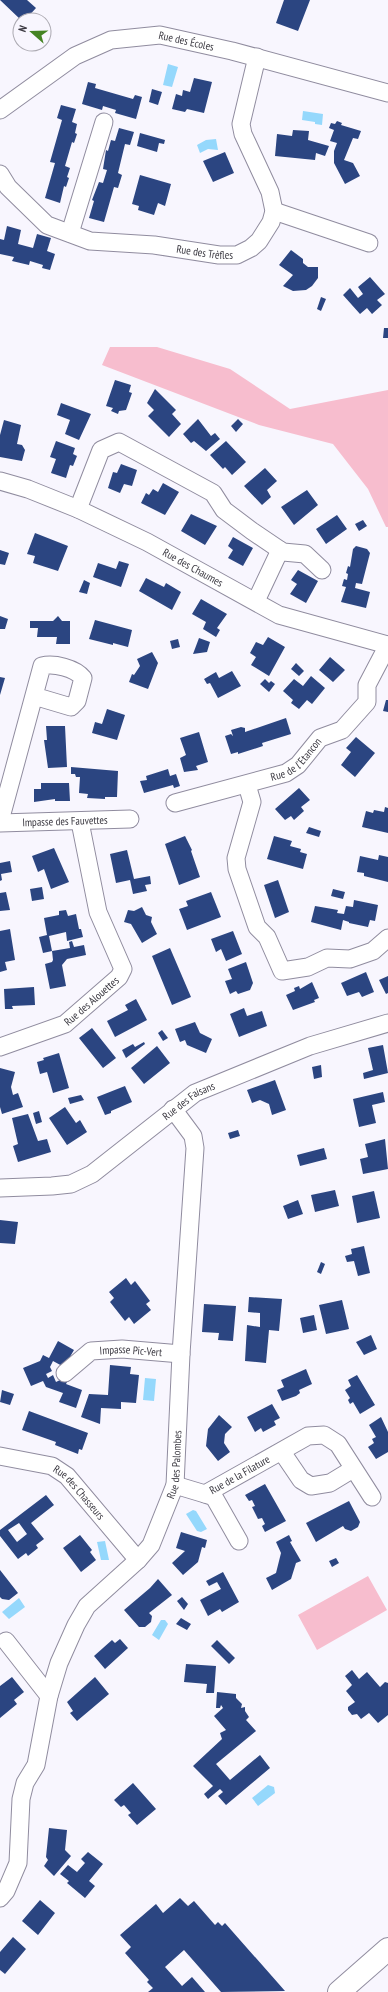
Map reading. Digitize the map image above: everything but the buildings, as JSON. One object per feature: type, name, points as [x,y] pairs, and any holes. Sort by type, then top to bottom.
[{"type":"main road","points":[[339,1992],[388,1949]]},
{"type":"street","name":"Rue des Écoles","points":[[0,110],[75,56],[111,40],[160,35],[257,58],[388,93]]},
{"type":"street","points":[[257,58],[241,124],[243,134],[270,192],[274,211],[369,243]]},
{"type":"street","points":[[70,233],[104,122]]},
{"type":"street","name":"Rue des Trèfles","points":[[0,174],[8,187],[47,225],[90,241],[154,245],[219,255],[237,255],[251,248],[259,241],[271,222],[274,211]]},
{"type":"street","points":[[78,509],[101,450],[119,442],[213,493],[224,510],[280,550],[283,552],[305,554],[322,570]]},
{"type":"street","name":"Rue des Chaumes","points":[[0,482],[28,490],[78,509],[147,542],[279,615],[388,645]]},
{"type":"street","points":[[256,601],[280,550]]},
{"type":"street","name":"Rue de l'Etancon","points":[[175,803],[247,785],[286,773],[298,766],[320,738],[342,730],[367,702],[367,685],[388,645]]},
{"type":"street","points":[[0,822],[34,696]]},
{"type":"street","points":[[247,785],[252,802],[236,858],[237,869],[257,927],[267,937],[282,971],[308,967],[327,958],[350,958],[373,951],[388,938]]},
{"type":"street","name":"Impasse des Fauvettes","points":[[0,822],[80,822],[130,819]]},
{"type":"street","name":"Rue des Alouettes","points":[[0,1047],[65,1024],[119,977],[123,969],[98,912],[80,822]]},
{"type":"street","name":"Rue des Faisans","points":[[0,1188],[71,1184],[92,1174],[195,1093],[295,1052],[388,1023]]},
{"type":"street","name":"Rue des Palombes","points":[[0,1898],[6,1891],[18,1863],[21,1799],[24,1783],[36,1765],[49,1696],[59,1663],[76,1625],[87,1606],[138,1560],[151,1545],[175,1485],[181,1354],[196,1148],[193,1136],[173,1109]]},
{"type":"street","name":"Impasse Pic-Vert","points":[[65,1373],[91,1351],[122,1349],[181,1354]]},
{"type":"street","name":"Rue de la Filature","points":[[175,1485],[205,1494],[308,1436],[324,1435],[338,1444],[372,1497]]},
{"type":"street","name":"Rue de la Filature","points":[[282,1452],[301,1480],[311,1486],[330,1484],[354,1469]]},
{"type":"street","name":"Rue des Chasseurs","points":[[0,1456],[52,1466],[67,1476],[138,1560]]},
{"type":"street","points":[[205,1494],[214,1497],[239,1541]]},
{"type":"street","points":[[6,1641],[49,1696]]},
{"type":"shaded area","points":[[110,347],[157,347],[230,369],[290,409],[388,390],[388,527],[386,527],[368,489],[333,444],[259,425],[102,365]]},
{"type":"shaded area","points":[[368,1576],[387,1610],[317,1650],[298,1615]]},
{"type":"water","points":[[168,64],[178,67],[172,87],[163,85]]},
{"type":"water","points":[[303,111],[323,114],[322,125],[315,124],[315,122],[302,120]]},
{"type":"water","points":[[216,139],[218,150],[208,149],[200,153],[197,145],[206,140]]},
{"type":"water","points":[[145,1378],[156,1379],[154,1401],[143,1400]]},
{"type":"water","points":[[193,1510],[196,1511],[207,1529],[201,1532],[197,1531],[186,1514]]},
{"type":"water","points":[[105,1541],[109,1560],[101,1560],[97,1542]]},
{"type":"water","points":[[19,1598],[25,1607],[9,1619],[2,1612]]},
{"type":"water","points":[[161,1620],[165,1620],[168,1624],[159,1640],[152,1635]]},
{"type":"water","points":[[268,1785],[274,1787],[275,1793],[258,1806],[252,1798]]}]
